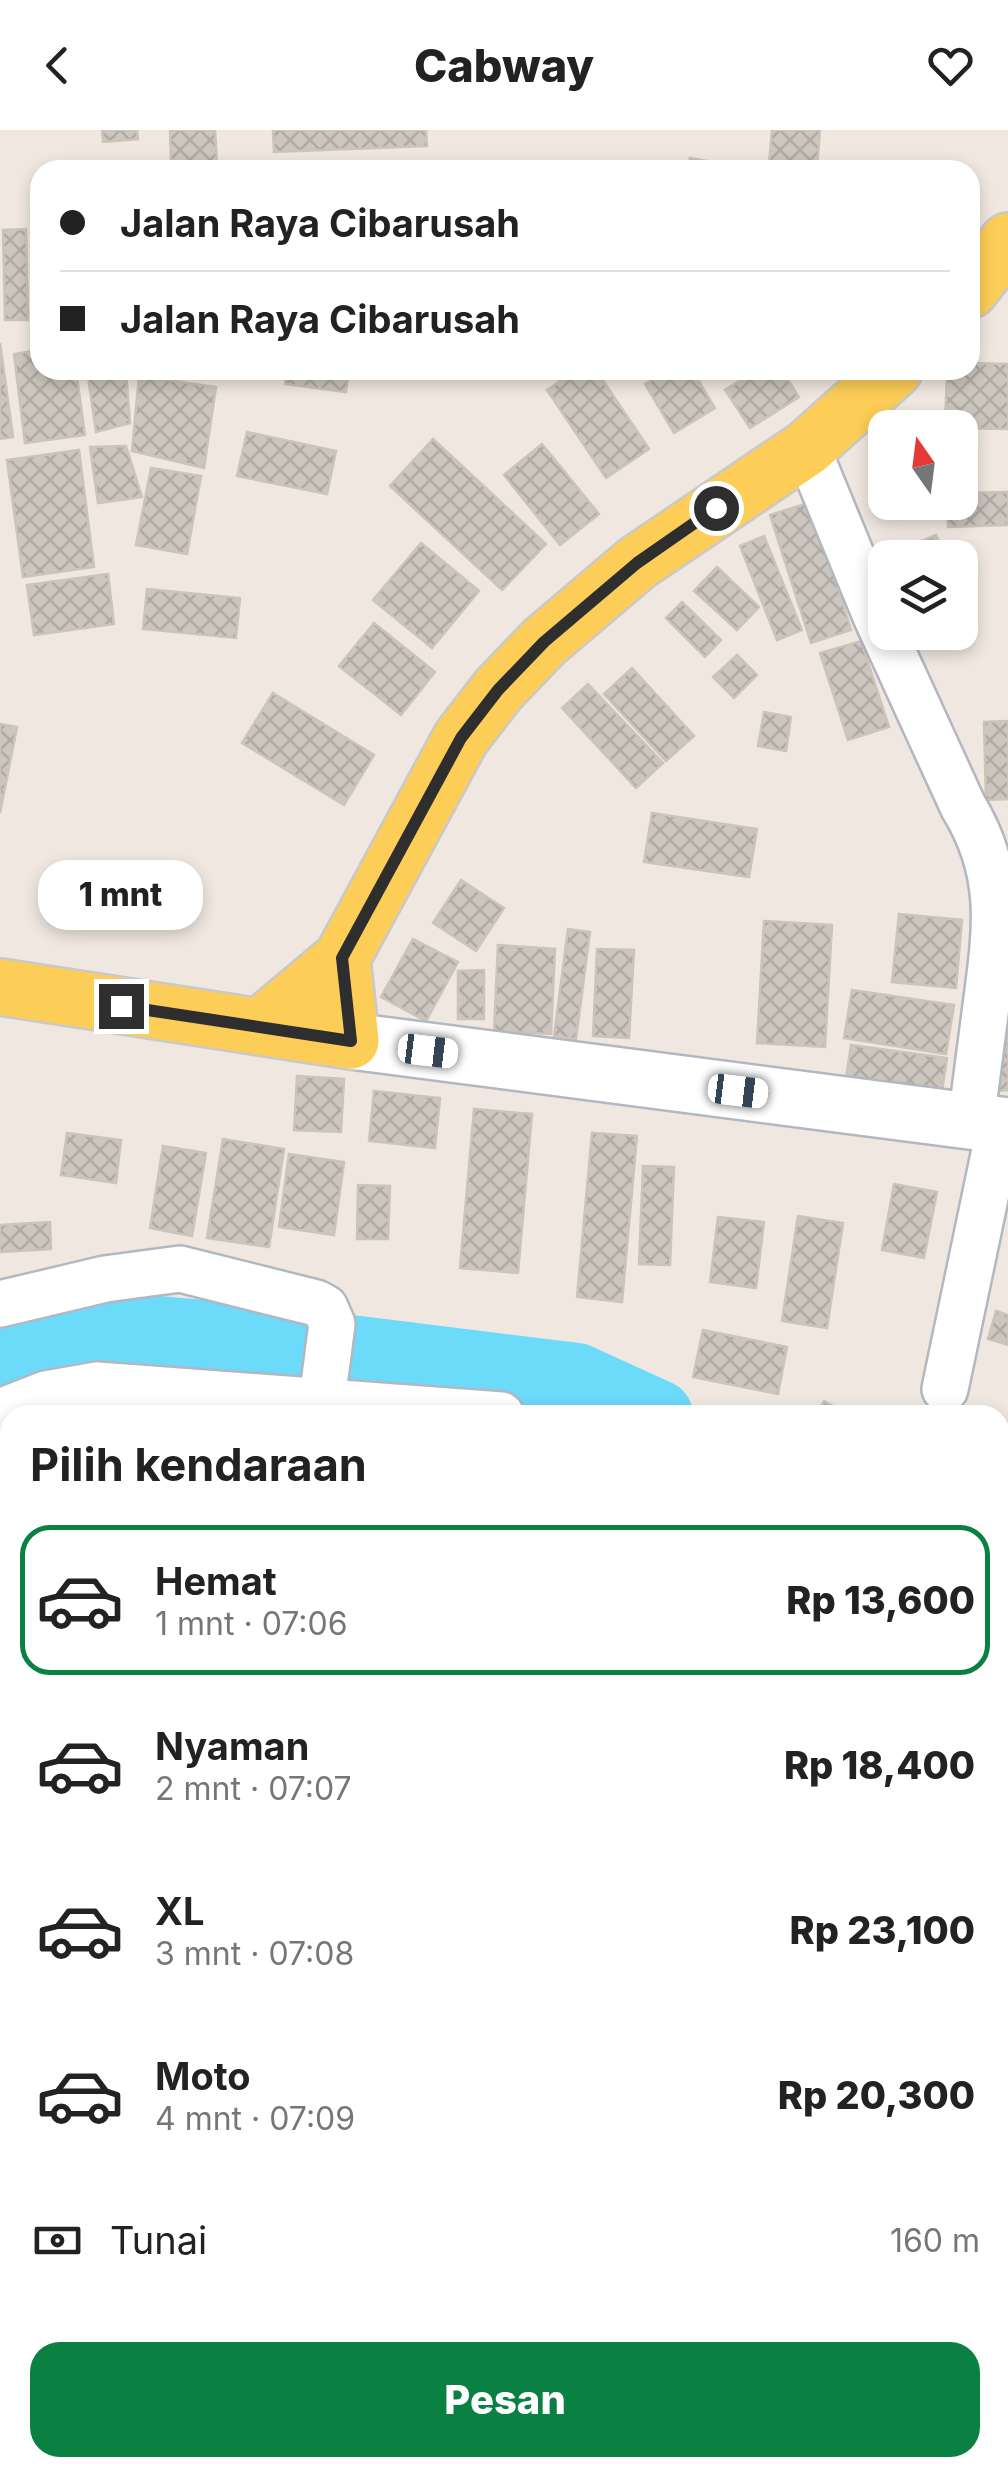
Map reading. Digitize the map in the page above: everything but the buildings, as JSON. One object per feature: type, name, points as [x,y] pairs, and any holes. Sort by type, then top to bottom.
[{"type":"main road","points":[[980,277],[1008,241]]},
{"type":"main road","points":[[261,1026],[342,958],[461,738],[498,690],[544,642],[637,563],[806,448],[883,380]]},
{"type":"main road","points":[[0,986],[351,1041],[342,958]]},
{"type":"street","points":[[806,448],[876,616],[963,806],[994,830],[990,863],[996,928],[993,1124],[945,1389]]},
{"type":"street","points":[[351,1041],[993,1124]]},
{"type":"street","points":[[0,1304],[106,1278],[180,1269],[325,1308],[331,1316],[324,1380]]},
{"type":"street","points":[[18,1405],[46,1394],[97,1386],[324,1380],[450,1405]]},
{"type":"waterway","points":[[0,1363],[85,1338],[148,1330],[294,1343],[577,1378],[636,1405]]},
{"type":"route","points":[[121,1006],[351,1041],[342,958],[461,738],[498,690],[544,642],[637,563],[716,508]]}]
